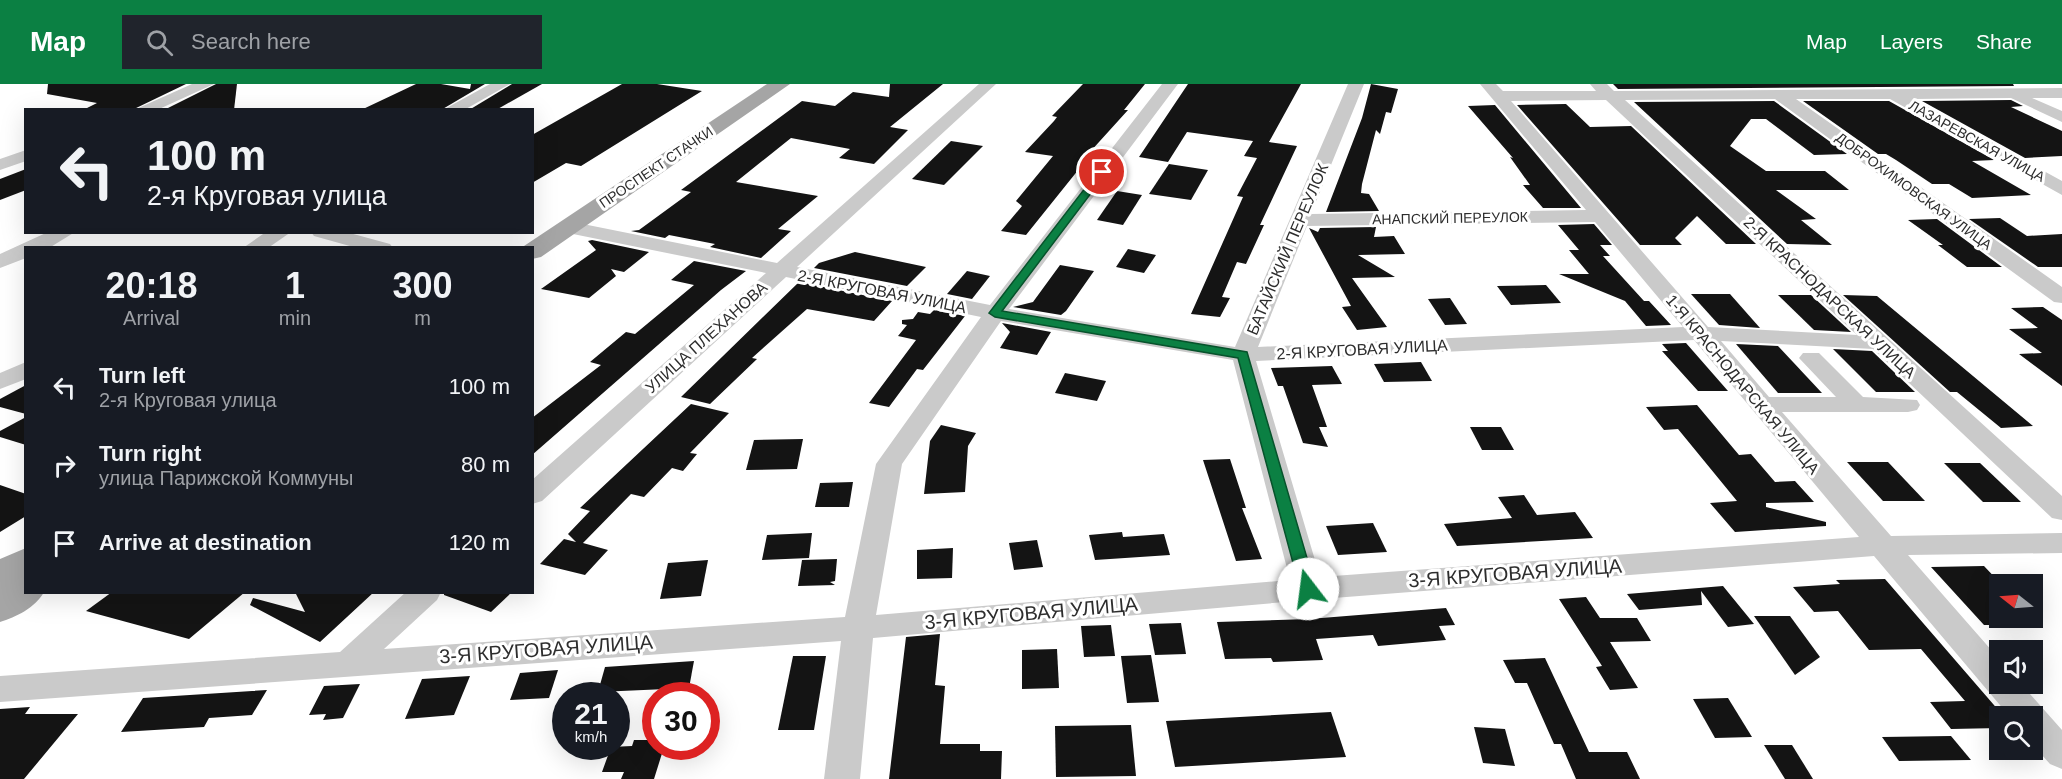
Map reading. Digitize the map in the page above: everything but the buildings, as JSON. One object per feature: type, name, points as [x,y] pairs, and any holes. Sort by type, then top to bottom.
[{"type":"main road","name":"ПРОСПЕКТ СТАЧКИ","points":[[534,230],[757,84]]},
{"type":"main road","name":"ПРОСПЕКТ СТАЧКИ","points":[[534,250],[780,84]]},
{"type":"main road","name":"ПРОСПЕКТ СТАЧКИ","points":[[510,246],[528,234]]},
{"type":"main road","points":[[0,578],[24,562]]},
{"type":"main road","points":[[0,607],[24,591]]},
{"type":"street","points":[[147,108],[206,84]]},
{"type":"street","points":[[455,108],[502,84]]},
{"type":"street","name":"УЛИЦА ПЛЕХАНОВА","points":[[534,493],[988,84]]},
{"type":"street","points":[[842,779],[858,628],[888,465],[995,313],[1170,84]]},
{"type":"street","name":"БАТАЙСКИЙ ПЕРЕУЛОК","points":[[1308,589],[1243,355],[1356,84]]},
{"type":"street","points":[[1989,84],[2062,117]]},
{"type":"street","points":[[1489,87],[1772,89],[2014,95],[2062,93]]},
{"type":"street","name":"1-Я КРАСНОДАРСКАЯ УЛИЦА","points":[[1489,87],[1989,670]]},
{"type":"street","name":"2-Я КРАСНОДАРСКАЯ УЛИЦА","points":[[1603,89],[2062,511]]},
{"type":"street","name":"ДОБРОХИМОВСКАЯ УЛИЦА","points":[[1772,89],[2062,297]]},
{"type":"street","name":"ЛАЗАРЕВСКАЯ УЛИЦА","points":[[1893,93],[2062,189]]},
{"type":"street","points":[[1,165],[24,156]]},
{"type":"street","name":"АНАПСКИЙ ПЕРЕУЛОК","points":[[1300,220],[1600,216]]},
{"type":"street","name":"2-Я КРУГОВАЯ УЛИЦА","points":[[568,227],[995,313],[1243,355],[1700,333],[1880,343]]},
{"type":"street","points":[[36,246],[61,234]]},
{"type":"street","points":[[256,246],[278,234]]},
{"type":"street","points":[[329,234],[375,246]]},
{"type":"street","points":[[0,262],[24,251]]},
{"type":"street","points":[[1811,358],[1857,405]]},
{"type":"street","points":[[0,382],[24,370]]},
{"type":"street","points":[[1760,404],[1908,405]]},
{"type":"street","name":"3-Я КРУГОВАЯ УЛИЦА","points":[[0,689],[858,628],[1308,589],[1880,546],[2062,543]]},
{"type":"street","points":[[349,663],[424,594]]},
{"type":"street","name":"1-Я КРАСНОДАРСКАЯ УЛИЦА","points":[[2009,694],[2020,706]]},
{"type":"street","name":"1-Я КРАСНОДАРСКАЯ УЛИЦА","points":[[2043,733],[2062,754]]},
{"type":"route","points":[[1102,172],[995,313],[1243,355],[1308,589]]}]
